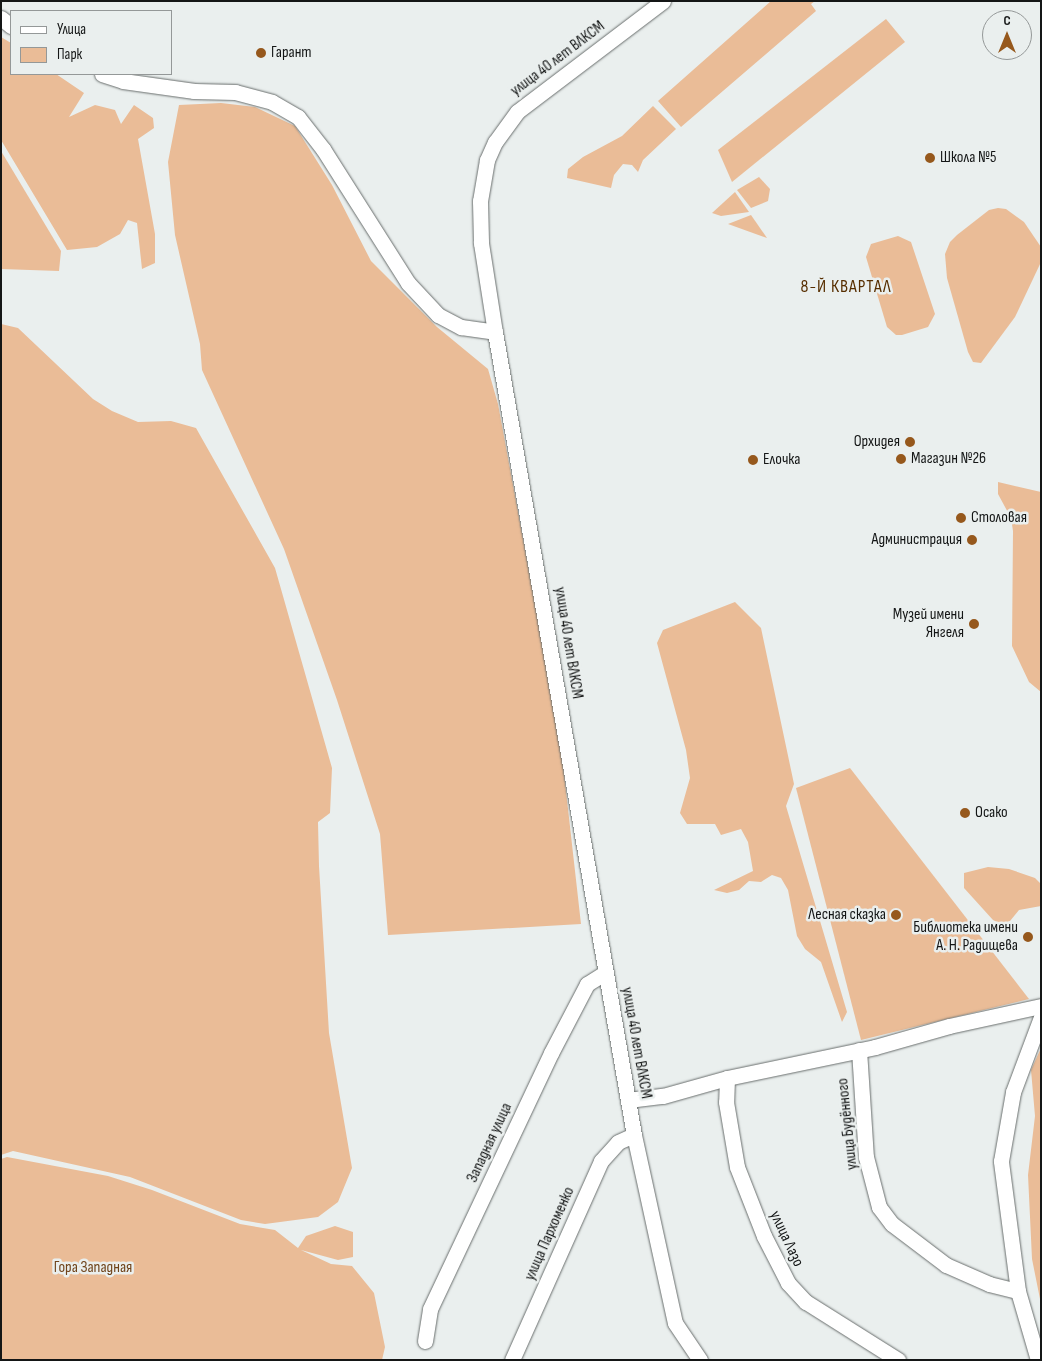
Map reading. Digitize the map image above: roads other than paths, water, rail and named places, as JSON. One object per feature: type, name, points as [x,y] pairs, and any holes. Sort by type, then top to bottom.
[{"type":"street","name":"улица 40 лет ВЛКСМ","points":[[663,1],[517,112],[495,142],[488,160],[480,201],[481,243],[634,1135],[675,1323],[700,1360]]},
{"type":"street","points":[[105,75],[123,82],[194,91],[235,92],[272,102],[298,117],[323,149],[408,282],[438,315],[461,327],[495,332]]},
{"type":"street","name":"Западная улица","points":[[425,1341],[430,1309],[551,1052],[587,984],[606,972]]},
{"type":"street","points":[[628,1100],[663,1096],[727,1078],[859,1050],[1041,1006]]},
{"type":"street","points":[[1038,1360],[1018,1291],[1001,1161],[1013,1092],[1041,1017]]},
{"type":"street","name":"улица Будённого","points":[[859,1050],[866,1157],[879,1207],[892,1224],[946,1264],[989,1284],[1018,1291]]},
{"type":"street","name":"улица Лазо","points":[[727,1078],[726,1102],[737,1167],[764,1236],[788,1283],[806,1302],[898,1360]]},
{"type":"street","name":"улица Пархоменко","points":[[512,1360],[601,1161],[618,1142],[634,1135]]},
{"type":"place","name":"Гарант","points":[[261,53]]},
{"type":"place","name":"Школа №5","points":[[930,158]]},
{"type":"place","name":"Орхидея","points":[[910,442]]},
{"type":"place","name":"Магазин №26","points":[[901,459]]},
{"type":"place","name":"Елочка","points":[[753,460]]},
{"type":"place","name":"Столовая","points":[[961,518]]},
{"type":"place","name":"Администрация","points":[[972,540]]},
{"type":"place","name":"Музей имени Янгеля","points":[[974,624]]},
{"type":"place","name":"Осако","points":[[965,813]]},
{"type":"place","name":"Лесная сказка","points":[[896,915]]},
{"type":"place","name":"Библиотека имени А. Н. Радищева","points":[[1028,937]]},
{"type":"district","name":"8-Й КВАРТАЛ","points":[[846,287]]},
{"type":"park label","name":"Гора Западная","points":[[93,1268]]}]
